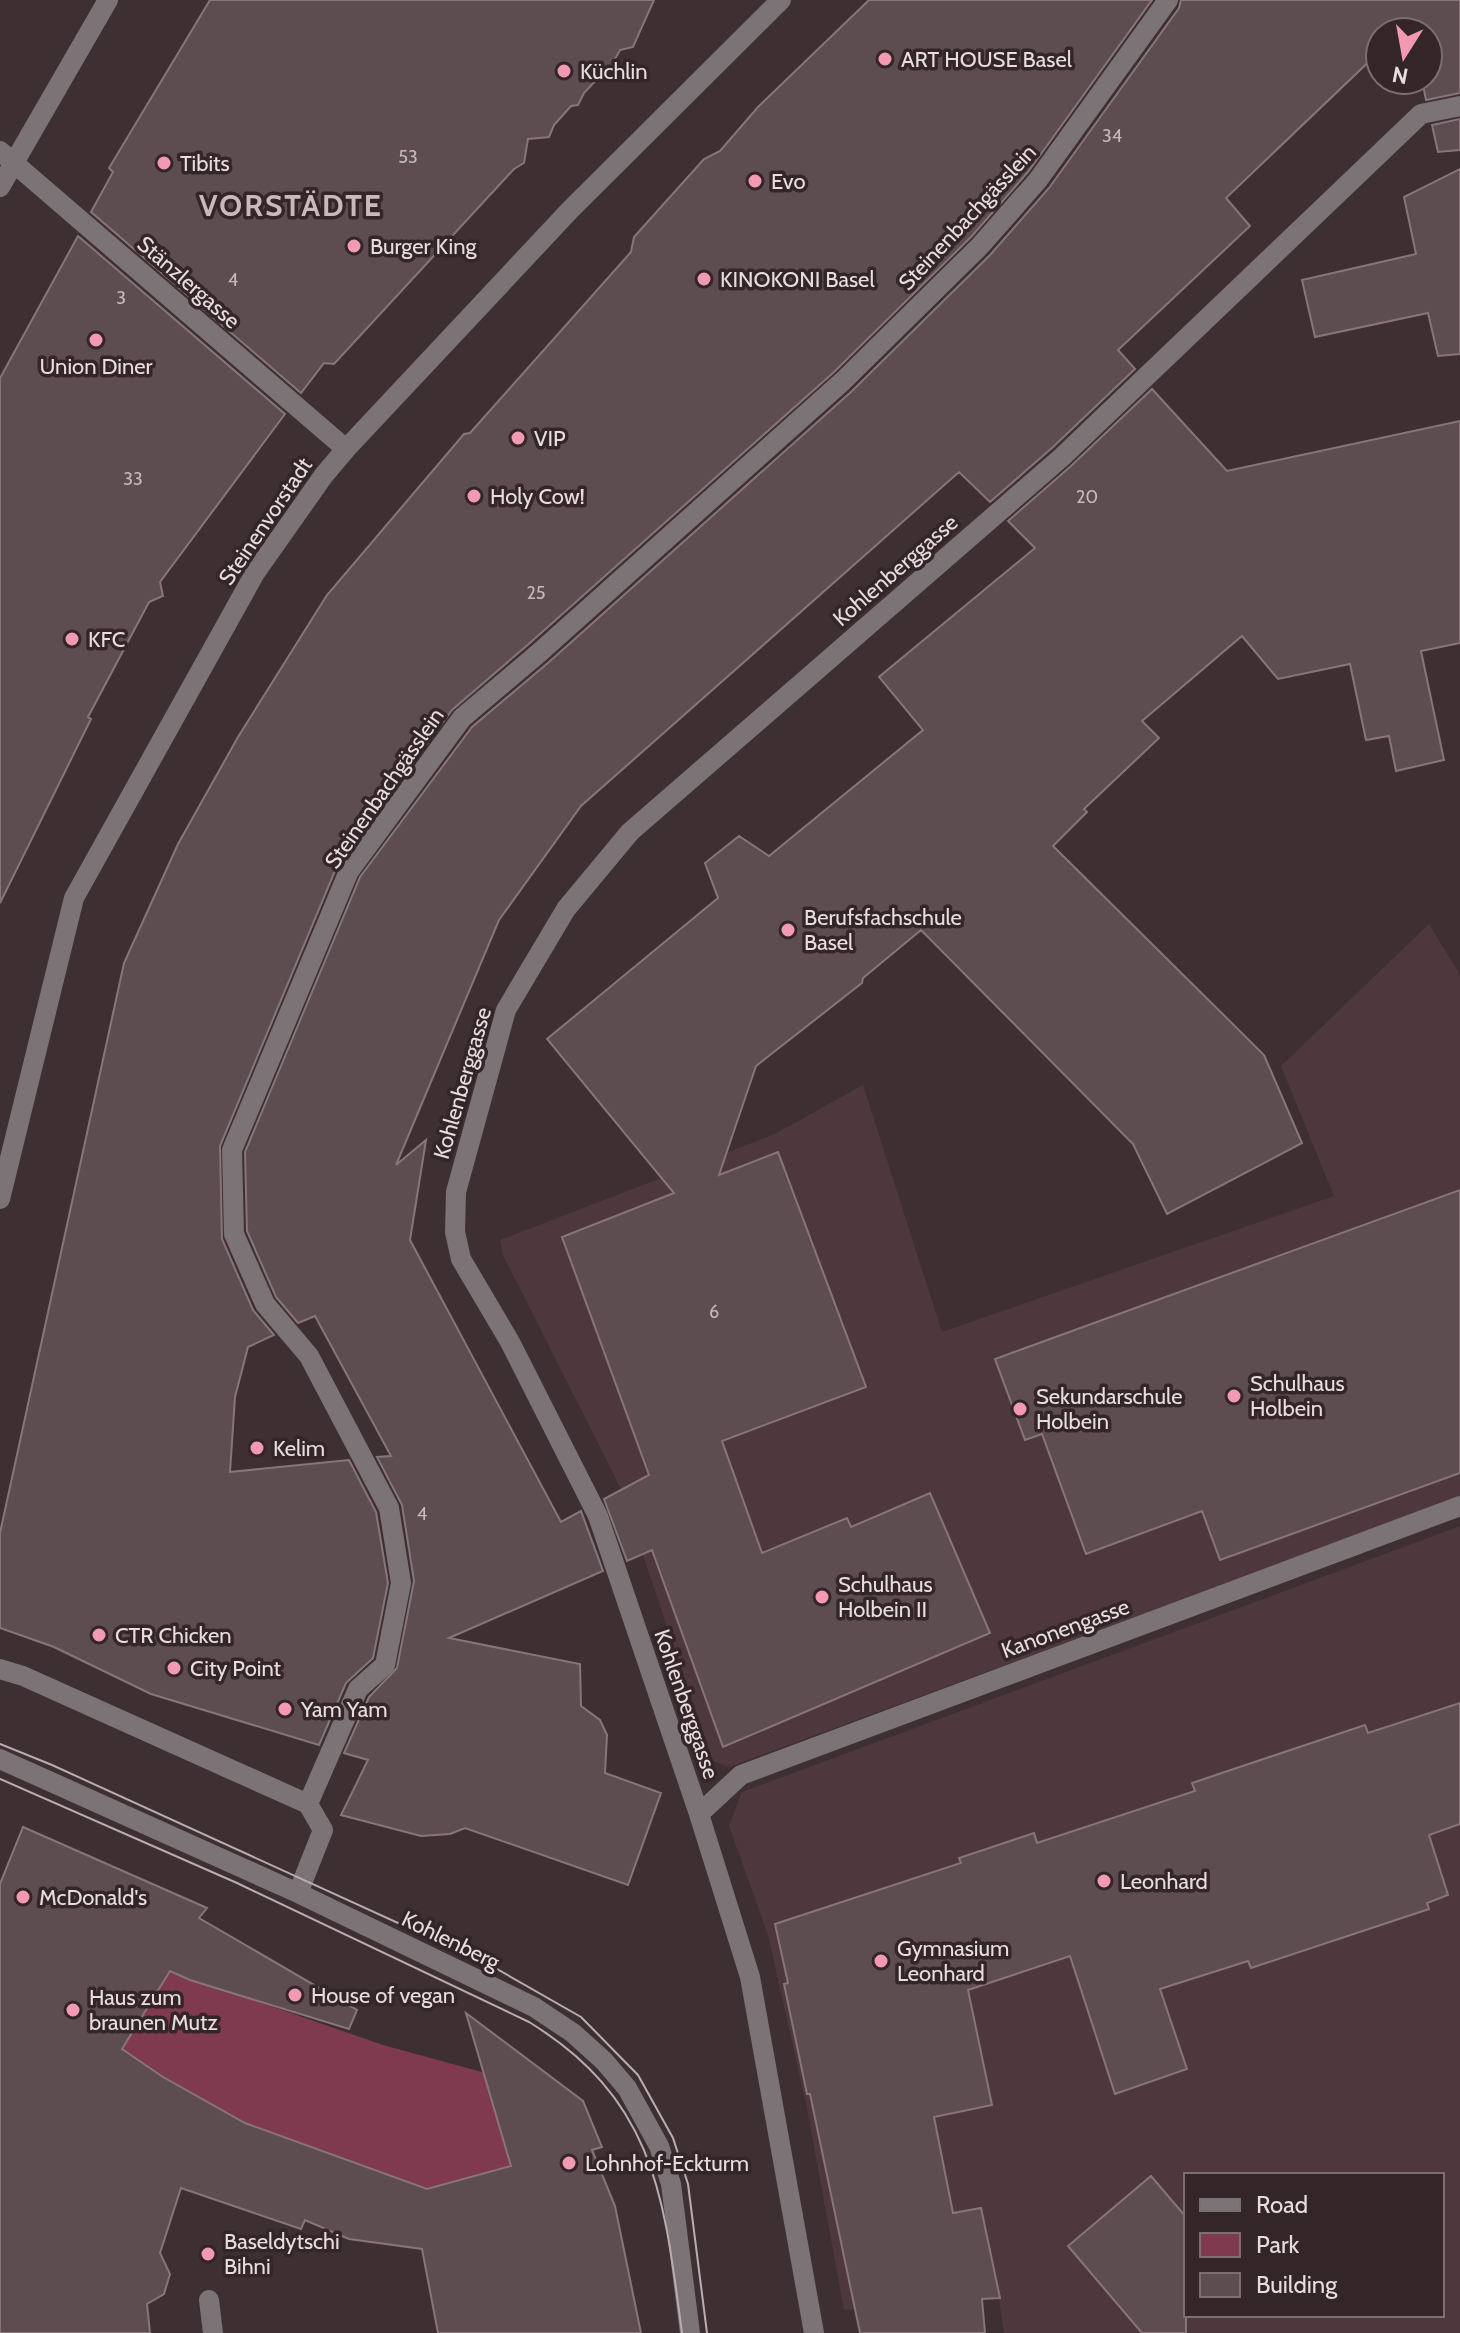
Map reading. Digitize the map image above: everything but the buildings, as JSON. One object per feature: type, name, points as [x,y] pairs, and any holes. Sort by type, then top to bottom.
[{"type":"street","points":[[0,187],[7,157],[108,0]]},
{"type":"street","name":"Steinenvorstadt","points":[[0,1199],[74,898],[255,573],[346,449],[570,210],[781,0]]},
{"type":"street","name":"Steinenbachgässlein","points":[[308,1804],[358,1689],[385,1665],[401,1583],[389,1508],[309,1356],[265,1304],[234,1234],[232,1150],[349,871],[462,718],[843,381],[980,246],[1038,180],[1168,0]]},
{"type":"street","name":"Kohlenberggasse","points":[[814,2333],[750,1977],[699,1814],[598,1516],[510,1342],[461,1259],[455,1232],[456,1192],[506,1010],[566,909],[630,832],[1062,457],[1421,114],[1460,106]]},
{"type":"street","name":"Stänzlergasse","points":[[7,157],[346,449]]},
{"type":"street","name":"Kanonengasse","points":[[699,1814],[741,1775],[1460,1506]]},
{"type":"street","points":[[0,1669],[23,1676],[308,1804],[323,1830],[298,1893]]},
{"type":"street","name":"Kohlenberg","points":[[0,1759],[298,1893],[534,2007],[573,2033],[604,2061],[627,2088],[659,2146],[671,2184],[690,2333]]},
{"type":"street","points":[[209,2300],[213,2333]]},
{"type":"shaded area","name":"Sekundarschule Holbein","points":[[1429,924],[1460,975],[1460,1497],[729,1767],[713,1761],[619,1485],[503,1255],[500,1240],[775,1134],[863,1085],[942,1332],[1334,1196],[1281,1066]]},
{"type":"shaded area","name":"Leonhard","points":[[1460,1526],[1460,2333],[1004,2333],[999,2298],[844,2310],[807,2108],[768,1935],[729,1826],[742,1792]]},
{"type":"green space","points":[[170,1971],[383,2045],[580,2099],[511,2166],[427,2189],[245,2123],[119,2053]]},
{"type":"tram line","points":[[0,1744],[490,1965],[581,2017],[638,2075],[673,2138],[688,2184],[707,2333]]},
{"type":"tram line","points":[[0,1779],[237,1883],[529,2022],[571,2052],[604,2085],[628,2119],[646,2156],[668,2238],[682,2333]]},
{"type":"place","name":"ART HOUSE Basel","points":[[885,59]]},
{"type":"place","name":"Küchlin","points":[[564,71]]},
{"type":"place","name":"Tibits","points":[[164,163]]},
{"type":"place","name":"Evo","points":[[755,181]]},
{"type":"place","name":"Burger King","points":[[354,246]]},
{"type":"place","name":"KINOKONI Basel","points":[[704,279]]},
{"type":"place","name":"Union Diner","points":[[96,340]]},
{"type":"place","name":"VIP","points":[[518,438]]},
{"type":"place","name":"Holy Cow!","points":[[474,496]]},
{"type":"place","name":"KFC","points":[[72,639]]},
{"type":"place","name":"Berufsfachschule Basel","points":[[788,930]]},
{"type":"place","name":"Schulhaus Holbein","points":[[1234,1396]]},
{"type":"place","name":"Sekundarschule Holbein","points":[[1020,1409]]},
{"type":"place","name":"Kelim","points":[[257,1448]]},
{"type":"place","name":"Schulhaus Holbein II","points":[[822,1597]]},
{"type":"place","name":"CTR Chicken","points":[[99,1635]]},
{"type":"place","name":"City Point","points":[[174,1668]]},
{"type":"place","name":"Yam Yam","points":[[285,1709]]},
{"type":"place","name":"Leonhard","points":[[1104,1881]]},
{"type":"place","name":"McDonald's","points":[[23,1897]]},
{"type":"place","name":"Gymnasium Leonhard","points":[[881,1961]]},
{"type":"place","name":"House of vegan","points":[[295,1995]]},
{"type":"place","name":"Haus zum braunen Mutz","points":[[73,2010]]},
{"type":"place","name":"Lohnhof-Eckturm","points":[[569,2163]]},
{"type":"place","name":"Baseldytschi Bihni","points":[[208,2254]]},
{"type":"district","name":"VORSTÄDTE","points":[[291,206]]}]
